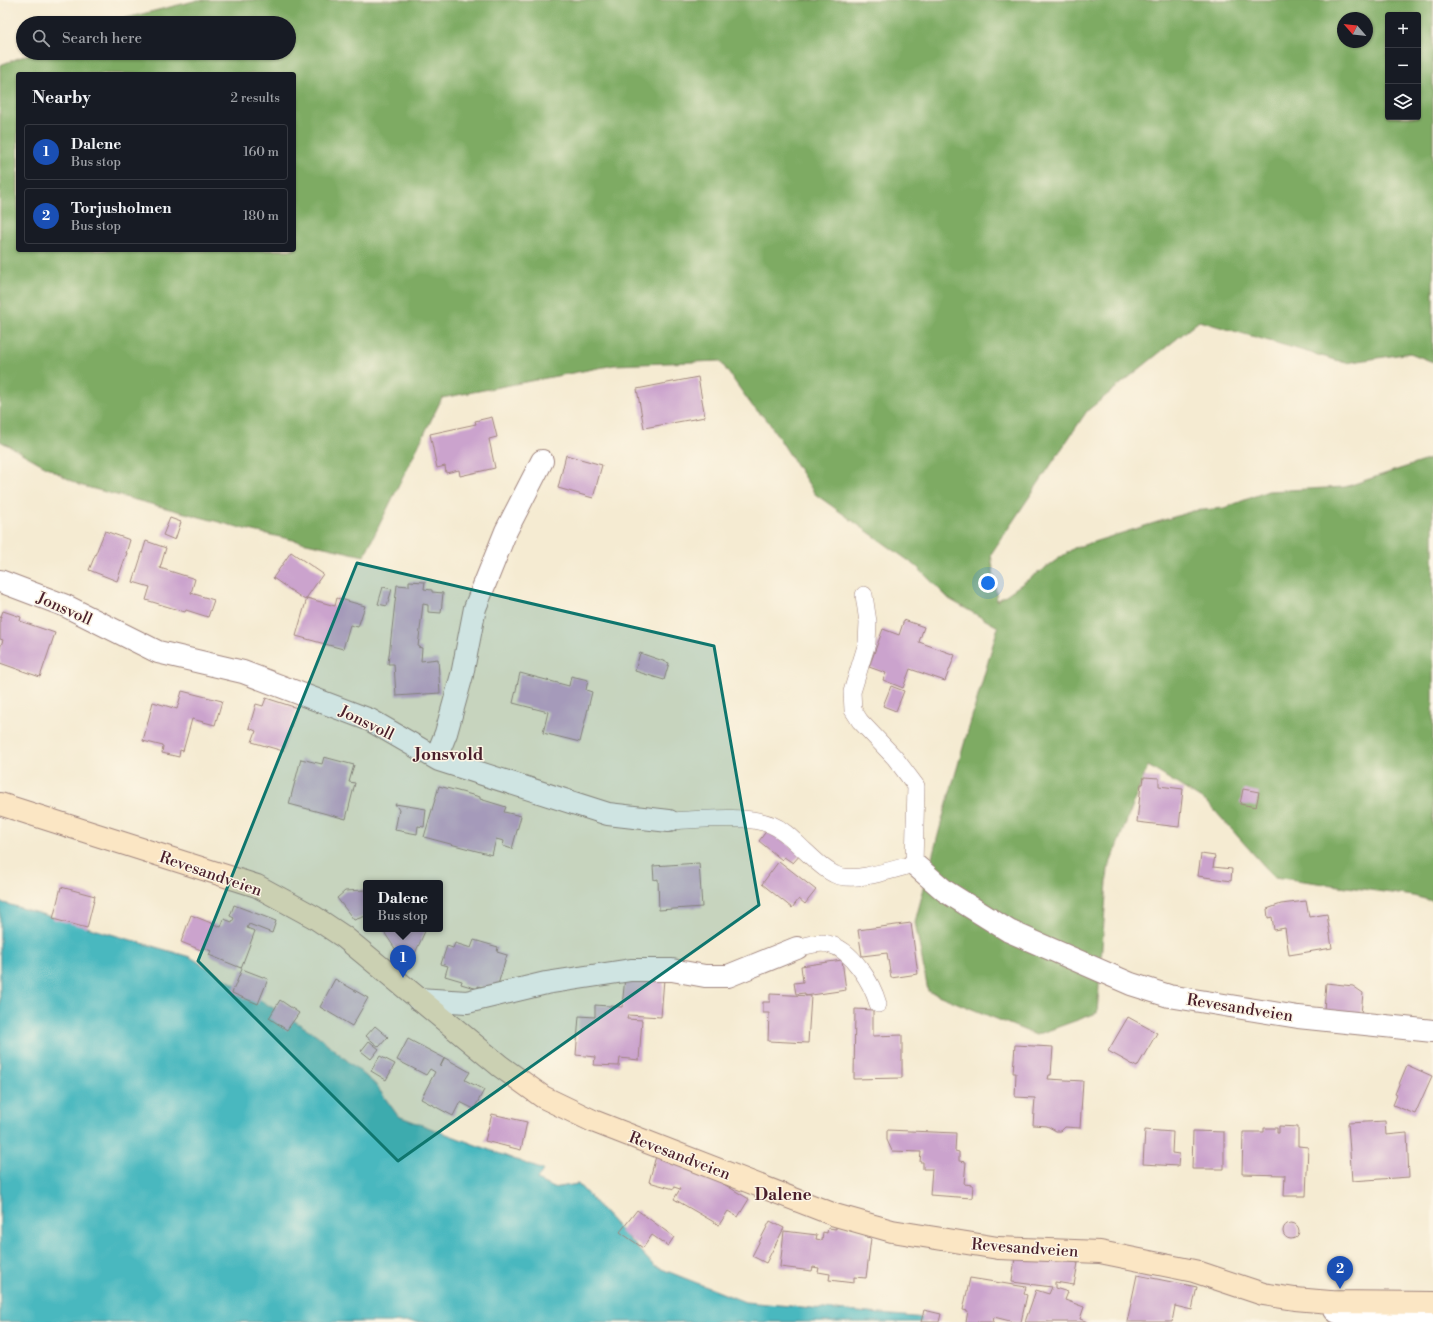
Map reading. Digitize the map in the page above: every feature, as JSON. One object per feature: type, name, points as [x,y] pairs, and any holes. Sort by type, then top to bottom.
[{"type":"main road","name":"Revesandveien","points":[[0,804],[257,886],[314,917],[344,937],[500,1066],[543,1097],[593,1121],[835,1215],[892,1231],[998,1248],[1100,1252],[1194,1271],[1263,1294],[1295,1299],[1330,1302],[1433,1303]]},
{"type":"street","points":[[436,758],[446,733],[462,675],[475,608],[506,531],[542,461]]},
{"type":"street","name":"Jonsvoll","points":[[0,581],[66,606],[158,652],[243,672],[370,720],[436,758],[608,814],[669,821]]},
{"type":"street","name":"Revesandveien","points":[[914,864],[945,891],[1009,931],[1137,986],[1169,996],[1298,1017],[1433,1031]]},
{"type":"street","points":[[418,999],[467,1002],[546,983],[631,970],[672,970],[705,976],[728,976],[797,948]]},
{"type":"street","points":[[1330,1302],[1337,1312],[1356,1316],[1409,1318],[1426,1322]]},
{"type":"lane","points":[[669,821],[735,819],[751,820],[774,825],[823,868],[835,875],[856,878],[914,864],[916,786],[895,758],[860,721],[853,710],[852,692],[867,643],[868,622],[864,596]]},
{"type":"lane","points":[[797,948],[822,943],[829,944],[845,952],[868,979],[875,993],[878,1004]]},
{"type":"highlighted area","points":[[357,563],[714,646],[759,905],[398,1161],[198,961]]},
{"type":"green space","points":[[198,0],[1433,0],[1433,362],[1410,353],[1346,363],[1199,321],[1087,411],[991,554],[997,601],[1074,548],[1193,511],[1224,508],[1268,491],[1345,487],[1433,458],[1433,901],[1413,896],[1274,877],[1208,803],[1148,766],[1108,869],[1097,1013],[1036,1035],[928,991],[915,922],[942,820],[998,627],[949,599],[916,566],[815,494],[768,421],[753,407],[720,361],[614,365],[442,398],[364,556],[249,530],[79,485],[0,441],[0,65],[16,59],[296,60],[296,16],[134,16]]},
{"type":"water","points":[[0,902],[190,957],[317,1035],[375,1084],[398,1116],[543,1170],[537,1180],[553,1188],[578,1184],[654,1266],[745,1302],[926,1318],[925,1322],[0,1322]]},
{"type":"building","points":[[698,377],[705,417],[644,428],[637,389]]},
{"type":"building","points":[[492,417],[497,437],[489,439],[495,468],[460,476],[459,470],[446,473],[445,466],[437,468],[430,434],[476,424],[475,421]]},
{"type":"building","points":[[566,455],[602,465],[593,498],[558,488]]},
{"type":"building","points":[[170,518],[181,522],[175,540],[163,535]]},
{"type":"building","points":[[105,531],[130,540],[117,581],[89,570]]},
{"type":"building","points":[[146,541],[166,548],[160,568],[195,579],[191,593],[214,600],[208,617],[186,610],[185,612],[146,600],[150,587],[133,582]]},
{"type":"building","points":[[291,552],[323,574],[305,600],[273,578]]},
{"type":"building","points":[[409,581],[425,582],[424,589],[432,590],[432,592],[443,593],[441,613],[428,612],[428,605],[423,604],[418,647],[422,648],[421,661],[438,659],[440,693],[396,696],[394,664],[388,664],[397,585],[409,586]]},
{"type":"building","points":[[383,587],[392,589],[387,606],[378,604]]},
{"type":"building","points":[[307,598],[335,606],[337,598],[365,606],[358,627],[350,625],[343,649],[296,636]]},
{"type":"building","points":[[3,611],[21,617],[20,621],[55,633],[40,677],[0,663],[0,648],[3,640],[0,639],[0,619]]},
{"type":"building","points":[[904,620],[924,627],[919,642],[955,655],[945,681],[910,669],[903,688],[883,680],[886,673],[869,667],[883,629],[899,635]]},
{"type":"building","points":[[640,653],[669,663],[664,680],[635,671]]},
{"type":"building","points":[[520,673],[569,686],[571,676],[588,680],[586,690],[592,692],[580,742],[543,733],[548,712],[513,703]]},
{"type":"building","points":[[891,686],[904,691],[896,711],[883,706]]},
{"type":"building","points":[[182,691],[222,701],[215,725],[192,719],[183,751],[180,750],[179,757],[162,753],[163,746],[143,741],[153,702],[177,709]]},
{"type":"building","points":[[266,698],[297,708],[283,751],[252,742],[256,731],[249,728],[256,704],[263,706]]},
{"type":"building","points":[[324,757],[354,765],[349,782],[355,783],[346,819],[289,804],[301,759],[322,764]]},
{"type":"building","points":[[1144,777],[1159,778],[1159,786],[1183,789],[1179,827],[1137,822],[1141,784],[1143,784]]},
{"type":"building","points":[[439,786],[480,797],[480,799],[506,807],[504,812],[521,816],[512,849],[503,846],[504,841],[496,839],[492,855],[424,837]]},
{"type":"building","points":[[1243,789],[1259,792],[1256,807],[1240,804]]},
{"type":"building","points":[[395,804],[426,809],[424,827],[418,826],[417,834],[395,830],[399,810]]},
{"type":"building","points":[[767,830],[772,834],[773,832],[801,854],[793,863],[784,857],[782,860],[759,841]]},
{"type":"building","points":[[1201,854],[1215,856],[1213,867],[1232,869],[1231,881],[1198,876]]},
{"type":"building","points":[[779,861],[816,890],[805,904],[799,899],[792,908],[762,884]]},
{"type":"building","points":[[699,863],[702,907],[659,910],[658,879],[654,880],[653,866]]},
{"type":"building","points":[[61,887],[95,896],[87,928],[53,919]]},
{"type":"building","points":[[363,890],[363,917],[354,920],[337,898],[345,891]]},
{"type":"building","points":[[1306,901],[1309,917],[1327,914],[1332,948],[1289,955],[1285,928],[1274,930],[1272,917],[1268,918],[1267,909],[1281,904]]},
{"type":"building","points":[[234,905],[276,921],[272,933],[249,924],[247,928],[255,931],[241,968],[209,955],[211,951],[202,947],[201,950],[181,942],[191,915],[221,927],[224,919],[232,922],[234,918],[230,916]]},
{"type":"building","points":[[911,923],[918,974],[891,978],[887,953],[862,956],[858,930]]},
{"type":"building","points":[[384,932],[425,932],[412,960],[398,953]]},
{"type":"building","points":[[474,940],[498,947],[497,952],[507,955],[496,991],[478,986],[478,989],[461,984],[462,981],[445,976],[448,966],[441,964],[447,946],[453,948],[455,943],[471,948]]},
{"type":"building","points":[[842,960],[846,990],[805,996],[805,993],[796,994],[794,983],[803,982],[801,966]]},
{"type":"building","points":[[242,969],[268,979],[258,1004],[232,993]]},
{"type":"building","points":[[625,977],[664,979],[661,1017],[628,1015],[627,1019],[642,1020],[639,1060],[620,1058],[619,1066],[594,1065],[595,1057],[576,1055],[579,1016],[595,1017],[595,1005],[622,1007]]},
{"type":"building","points":[[335,979],[368,998],[352,1026],[320,1007]]},
{"type":"building","points":[[1326,983],[1353,986],[1363,993],[1361,1014],[1324,1010]]},
{"type":"building","points":[[770,994],[811,996],[808,1043],[768,1041],[769,1013],[763,1013],[763,1002],[770,1002]]},
{"type":"building","points":[[280,1000],[299,1013],[287,1030],[269,1018]]},
{"type":"building","points":[[855,1009],[873,1010],[873,1036],[902,1035],[902,1078],[854,1079]]},
{"type":"building","points":[[1128,1017],[1157,1033],[1137,1067],[1108,1051]]},
{"type":"building","points":[[375,1026],[388,1037],[379,1047],[366,1036]]},
{"type":"building","points":[[408,1039],[444,1058],[440,1067],[445,1058],[470,1072],[465,1080],[484,1090],[474,1109],[460,1102],[453,1116],[421,1099],[435,1072],[430,1069],[426,1075],[397,1060]]},
{"type":"building","points":[[369,1041],[379,1049],[371,1059],[361,1051]]},
{"type":"building","points":[[1015,1045],[1053,1047],[1051,1075],[1049,1075],[1048,1079],[1083,1081],[1080,1128],[1065,1127],[1061,1131],[1056,1131],[1047,1126],[1033,1125],[1035,1098],[1015,1097],[1016,1073],[1013,1073]]},
{"type":"building","points":[[380,1056],[395,1064],[386,1080],[371,1071]]},
{"type":"building","points":[[1407,1065],[1432,1076],[1415,1114],[1393,1105],[1397,1095],[1395,1094]]},
{"type":"building","points":[[492,1114],[527,1122],[521,1150],[485,1141]]},
{"type":"building","points":[[1385,1121],[1386,1135],[1407,1133],[1409,1177],[1352,1181],[1348,1123]]},
{"type":"building","points":[[1279,1126],[1298,1127],[1298,1146],[1308,1147],[1306,1196],[1284,1196],[1285,1175],[1242,1174],[1243,1132],[1264,1132],[1264,1128],[1277,1128],[1277,1133],[1279,1133]]},
{"type":"building","points":[[887,1130],[956,1133],[955,1151],[959,1152],[959,1161],[966,1162],[964,1184],[973,1185],[972,1198],[930,1195],[932,1169],[923,1169],[923,1162],[920,1162],[921,1152],[892,1151],[887,1140]]},
{"type":"building","points":[[1145,1130],[1173,1132],[1172,1153],[1179,1154],[1178,1166],[1143,1164]]},
{"type":"building","points":[[1193,1131],[1224,1132],[1224,1169],[1192,1169]]},
{"type":"building","points":[[656,1156],[693,1166],[749,1199],[738,1217],[728,1211],[719,1225],[674,1199],[680,1189],[674,1187],[674,1189],[649,1182]]},
{"type":"building","points":[[637,1210],[674,1237],[668,1246],[652,1235],[643,1248],[620,1232]]},
{"type":"building","points":[[770,1221],[784,1228],[766,1263],[752,1256]]},
{"type":"building","points":[[1291,1223],[1298,1228],[1299,1231],[1294,1238],[1291,1239],[1284,1234],[1283,1231],[1288,1224]]},
{"type":"building","points":[[836,1226],[866,1232],[866,1237],[871,1238],[866,1278],[854,1277],[854,1283],[829,1280],[830,1274],[818,1272],[819,1268],[813,1267],[812,1271],[780,1267],[784,1231],[817,1235],[816,1239],[822,1240],[823,1232],[827,1233],[828,1228],[836,1229]]},
{"type":"building","points":[[1043,1256],[1078,1263],[1074,1285],[1055,1282],[1055,1288],[1068,1292],[1065,1300],[1084,1307],[1080,1319],[1088,1322],[1025,1322],[1036,1290],[1049,1294],[1052,1287],[1012,1282],[1015,1257]]},
{"type":"building","points":[[1137,1275],[1197,1287],[1192,1310],[1175,1306],[1172,1322],[1127,1322]]},
{"type":"building","points":[[970,1278],[1026,1287],[1024,1294],[1027,1295],[1021,1322],[1014,1322],[994,1317],[993,1322],[966,1322],[968,1311],[963,1310]]},
{"type":"building","points":[[924,1310],[941,1314],[939,1322],[921,1322]]},
{"type":"place","name":"Dalene","points":[[403,978]]},
{"type":"place","name":"Torjusholmen","points":[[1340,1289]]},
{"type":"district","name":"Jonsvold","points":[[449,754]]},
{"type":"district","name":"Dalene","points":[[783,1194]]}]
